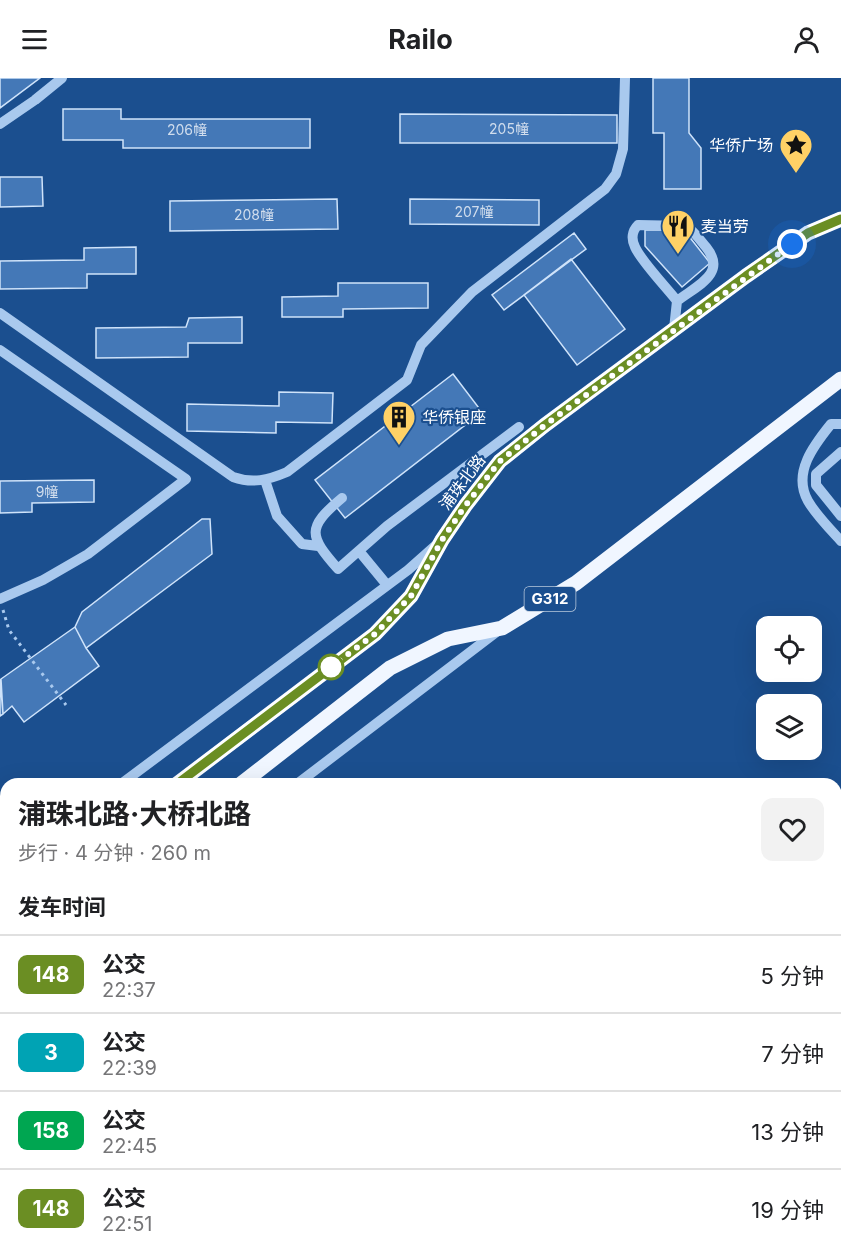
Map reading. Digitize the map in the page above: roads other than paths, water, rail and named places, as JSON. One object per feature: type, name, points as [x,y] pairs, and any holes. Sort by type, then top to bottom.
[{"type":"main road","name":"浦珠北路","points":[[185,778],[375,634],[411,596],[442,540],[500,461],[674,329],[808,233],[841,219]]},
{"type":"main road","name":"G312","points":[[250,778],[390,668],[448,639],[502,628],[576,583],[841,379]]},
{"type":"street","points":[[0,124],[62,78]]},
{"type":"street","points":[[0,313],[233,477],[258,482],[287,472],[407,380],[422,345],[472,292],[605,189],[616,174],[623,149],[625,78]]},
{"type":"street","points":[[674,329],[677,301],[635,249],[633,237],[638,225],[686,226],[712,255],[715,266],[710,275],[677,301]]},
{"type":"street","points":[[0,350],[186,479],[88,554],[0,601]]},
{"type":"street","points":[[841,424],[831,424],[813,446],[803,471],[803,489],[808,502],[841,541]]},
{"type":"street","points":[[342,498],[322,514],[315,535],[318,546],[338,569],[387,526],[519,428]]},
{"type":"street","points":[[841,452],[816,474],[816,485],[841,516]]},
{"type":"street","points":[[265,480],[277,516],[302,544],[318,546]]},
{"type":"street","points":[[129,778],[387,585],[442,540]]},
{"type":"street","points":[[359,551],[387,585]]},
{"type":"street","points":[[305,778],[502,628]]},
{"type":"place","name":"华侨广场","points":[[796,174]]},
{"type":"place","name":"麦当劳","points":[[678,255]]},
{"type":"place","name":"华侨银座","points":[[399,446]]}]
